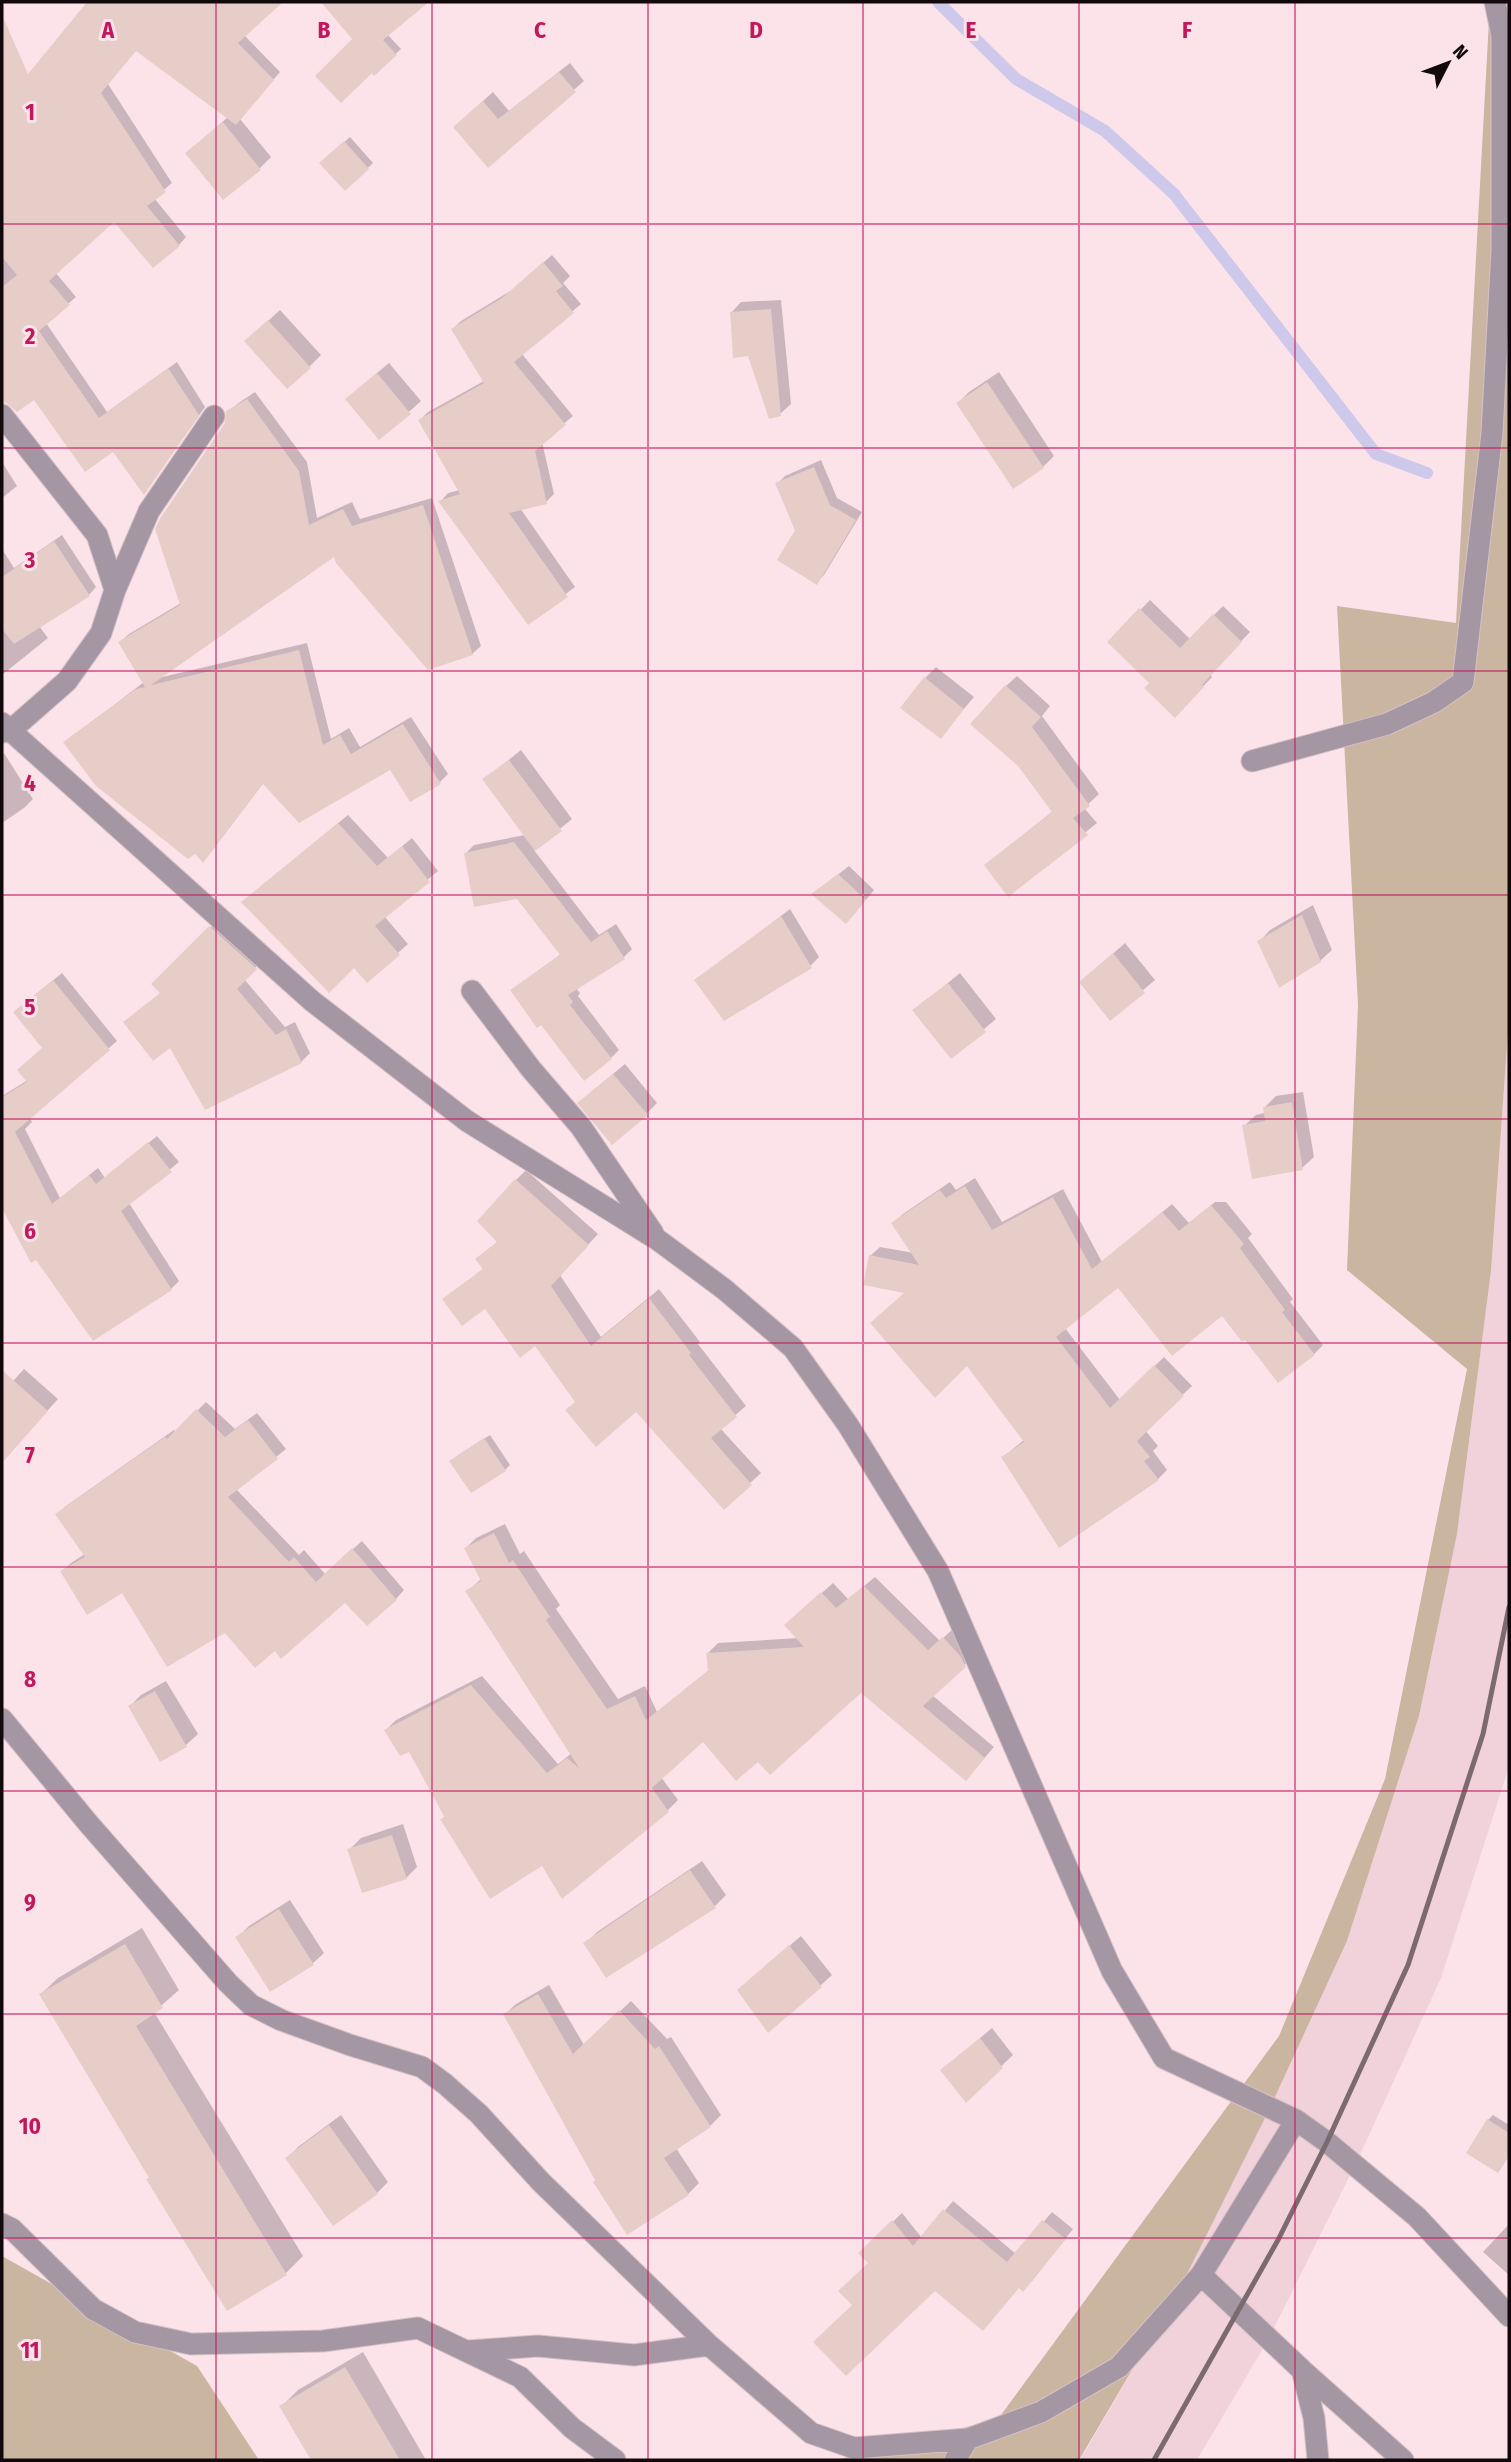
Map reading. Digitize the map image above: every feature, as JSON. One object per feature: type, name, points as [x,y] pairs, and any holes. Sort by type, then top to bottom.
[{"type":"street","points":[[1252,761],[1387,724],[1434,702],[1463,682],[1492,433],[1502,250],[1502,36],[1495,2]]},
{"type":"street","points":[[2,415],[97,535],[114,590]]},
{"type":"street","points":[[214,416],[149,511],[114,590],[101,633],[67,681],[5,729],[312,1001],[467,1121],[658,1240],[724,1289],[793,1348],[848,1425],[938,1571],[1112,1971],[1164,2058],[1296,2120],[1327,2142],[1417,2217],[1509,2316]]},
{"type":"street","points":[[472,991],[531,1069],[581,1127],[658,1240]]},
{"type":"street","points":[[2,1719],[88,1823],[228,1983],[251,2005],[281,2020],[422,2067],[479,2114],[541,2182],[709,2345],[811,2433],[854,2448],[968,2439],[1041,2412],[1119,2367],[1201,2275],[1296,2120]]},
{"type":"street","points":[[2,2224],[12,2229],[93,2309],[135,2332],[191,2344],[323,2341],[418,2328],[520,2377],[572,2428],[615,2460]]},
{"type":"street","points":[[1201,2275],[1403,2460]]},
{"type":"street","points":[[465,2352],[538,2346],[634,2355],[709,2345]]},
{"type":"street","points":[[1302,2370],[1314,2418],[1318,2460]]},
{"type":"street","points":[[955,2460],[968,2439]]},
{"type":"shaded area","points":[[1490,2],[1509,2],[1509,1018],[1491,1271],[1457,1534],[1419,1716],[1347,1941],[1268,2112],[1178,2292],[1079,2460],[837,2460],[998,2419],[1279,2036],[1385,1779],[1467,1369],[1347,1270],[1358,1005],[1337,606],[1456,623]]},
{"type":"shaded area","points":[[1509,1018],[1509,1767],[1441,1978],[1359,2157],[1268,2340],[1197,2460],[1080,2460],[1178,2292],[1268,2112],[1347,1941],[1419,1716],[1457,1534],[1491,1271]]},
{"type":"shaded area","points":[[2,2256],[197,2366],[259,2460],[2,2460]]},
{"type":"building","points":[[87,2],[283,2],[238,43],[274,80],[236,125],[136,51],[101,93],[166,192],[147,206],[180,246],[153,268],[114,222],[49,281],[70,305],[39,331],[99,418],[168,368],[199,415],[144,495],[113,452],[85,472],[34,400],[17,412],[2,402],[2,287],[17,275],[2,257],[2,15],[28,74]]},
{"type":"building","points":[[321,2],[429,2],[383,40],[397,55],[374,76],[372,73],[341,103],[315,76],[352,39]]},
{"type":"building","points":[[559,72],[576,92],[488,168],[453,127],[483,101],[498,119]]},
{"type":"building","points":[[223,122],[261,170],[223,200],[185,153]]},
{"type":"building","points":[[344,141],[369,169],[345,191],[319,163]]},
{"type":"building","points":[[543,262],[563,286],[556,291],[574,313],[514,362],[566,425],[535,451],[547,504],[509,513],[568,597],[528,625],[438,501],[460,494],[418,420],[484,383],[451,329],[502,298]]},
{"type":"building","points":[[771,309],[781,416],[769,419],[748,356],[733,358],[730,312]]},
{"type":"building","points":[[268,320],[311,368],[287,389],[244,341]]},
{"type":"building","points":[[377,373],[411,414],[379,440],[345,399]]},
{"type":"building","points":[[987,382],[1044,468],[1013,489],[956,403]]},
{"type":"building","points":[[247,399],[299,471],[309,525],[343,509],[352,526],[423,505],[473,655],[428,670],[336,563],[334,557],[151,685],[299,650],[323,745],[340,735],[351,754],[403,724],[441,784],[410,802],[390,770],[299,823],[263,784],[203,863],[195,854],[188,859],[96,786],[63,742],[136,689],[145,687],[118,642],[180,605],[155,529],[225,423],[226,411]]},
{"type":"building","points":[[814,467],[830,505],[856,520],[817,585],[777,560],[795,530],[775,483]]},
{"type":"building","points":[[54,541],[90,596],[14,644],[2,629],[2,577]]},
{"type":"building","points":[[1139,608],[1180,648],[1213,614],[1242,642],[1175,718],[1144,688],[1149,683],[1107,642]]},
{"type":"building","points":[[924,677],[964,709],[941,739],[900,708]]},
{"type":"building","points":[[1005,685],[1041,717],[1032,727],[1090,806],[1073,818],[1088,835],[1008,897],[984,865],[1052,812],[1018,766],[970,724]]},
{"type":"building","points":[[509,760],[562,831],[535,851],[482,779]]},
{"type":"building","points":[[338,823],[377,866],[402,846],[430,882],[375,926],[400,955],[367,983],[354,968],[329,993],[241,902]]},
{"type":"building","points":[[514,842],[591,942],[607,931],[625,959],[568,995],[573,1002],[570,1005],[612,1059],[584,1081],[541,1025],[537,1028],[510,990],[560,955],[517,899],[474,907],[464,853]]},
{"type":"building","points":[[838,874],[866,900],[846,924],[811,894]]},
{"type":"building","points":[[1302,915],[1321,962],[1279,988],[1257,941]]},
{"type":"building","points":[[781,916],[812,968],[724,1021],[694,980]]},
{"type":"building","points":[[209,926],[257,969],[237,989],[276,1035],[286,1029],[302,1063],[205,1110],[170,1048],[153,1061],[123,1022],[160,993],[151,984]]},
{"type":"building","points":[[1113,953],[1145,993],[1110,1021],[1079,982]]},
{"type":"building","points":[[53,980],[110,1050],[15,1132],[52,1204],[89,1175],[96,1184],[148,1142],[172,1172],[121,1211],[172,1290],[93,1341],[36,1260],[31,1263],[2,1208],[2,1097],[27,1082],[17,1070],[42,1048],[13,1012]]},
{"type":"building","points":[[948,983],[986,1032],[951,1059],[912,1010]]},
{"type":"building","points":[[613,1074],[648,1115],[612,1145],[577,1103]]},
{"type":"building","points":[[1292,1102],[1303,1170],[1252,1179],[1242,1125],[1265,1121],[1263,1107]]},
{"type":"building","points":[[515,1179],[589,1245],[551,1286],[591,1346],[649,1298],[737,1417],[711,1438],[752,1485],[724,1510],[636,1412],[596,1447],[565,1410],[575,1402],[535,1346],[520,1358],[485,1309],[462,1326],[442,1299],[483,1269],[475,1259],[497,1242],[477,1221]]},
{"type":"building","points":[[965,1186],[992,1230],[1053,1197],[1092,1269],[1162,1212],[1179,1231],[1211,1205],[1244,1244],[1240,1248],[1285,1310],[1282,1312],[1315,1355],[1278,1383],[1245,1340],[1242,1342],[1222,1316],[1172,1356],[1118,1288],[1056,1337],[1110,1408],[1154,1365],[1184,1396],[1137,1441],[1150,1457],[1144,1461],[1159,1480],[1059,1548],[1001,1457],[1024,1442],[967,1366],[935,1398],[870,1323],[904,1293],[863,1285],[869,1255],[919,1265],[891,1223],[940,1190],[946,1198]]},
{"type":"building","points":[[2,1370],[48,1411],[2,1463]]},
{"type":"building","points":[[196,1409],[225,1437],[248,1420],[278,1459],[228,1497],[289,1562],[294,1557],[316,1582],[352,1548],[397,1600],[367,1626],[345,1603],[281,1659],[275,1651],[255,1668],[225,1633],[167,1667],[122,1593],[87,1615],[60,1571],[85,1557],[55,1514],[165,1437],[167,1439]]},
{"type":"building","points":[[484,1438],[506,1471],[471,1493],[449,1461]]},
{"type":"building","points":[[494,1533],[509,1563],[513,1560],[550,1617],[546,1620],[607,1709],[635,1696],[646,1720],[708,1671],[706,1653],[804,1647],[784,1625],[821,1592],[836,1608],[864,1586],[928,1650],[943,1637],[961,1657],[966,1667],[923,1706],[985,1758],[966,1781],[861,1693],[770,1775],[758,1762],[736,1781],[703,1742],[652,1788],[669,1812],[562,1899],[542,1866],[490,1899],[440,1819],[445,1818],[409,1752],[400,1756],[384,1730],[471,1685],[547,1773],[567,1758],[579,1768],[465,1591],[481,1581],[464,1548]]},
{"type":"building","points":[[155,1691],[187,1747],[160,1762],[128,1706]]},
{"type":"building","points":[[392,1835],[407,1879],[362,1893],[347,1849]]},
{"type":"building","points":[[690,1870],[716,1908],[606,1978],[583,1943]]},
{"type":"building","points":[[279,1909],[314,1965],[270,1992],[235,1937]]},
{"type":"building","points":[[125,1944],[163,2008],[136,2026],[287,2275],[227,2311],[146,2179],[149,2178],[39,1994]]},
{"type":"building","points":[[789,1945],[822,1987],[768,2033],[737,1990]]},
{"type":"building","points":[[538,1994],[573,2054],[619,2010],[655,2049],[659,2046],[711,2127],[664,2158],[689,2195],[627,2235],[593,2182],[595,2180],[503,2014]]},
{"type":"building","points":[[980,2038],[1003,2068],[966,2103],[940,2070]]},
{"type":"building","points":[[1487,2119],[1509,2133],[1509,2156],[1498,2173],[1466,2153]]},
{"type":"building","points":[[329,2125],[378,2194],[333,2226],[285,2158]]},
{"type":"building","points":[[943,2209],[1007,2262],[1042,2220],[1066,2239],[1023,2292],[1019,2288],[983,2331],[935,2291],[846,2376],[813,2342],[852,2305],[838,2291],[868,2263],[858,2253],[892,2220],[913,2246]]},
{"type":"building","points":[[345,2367],[400,2460],[311,2460],[279,2406]]},
{"type":"waterway","points":[[938,2],[1016,79],[1105,131],[1174,194],[1376,454],[1427,473]]},
{"type":"railway","points":[[1154,2460],[1278,2240],[1327,2142],[1408,1965],[1483,1734],[1509,1607]]}]
